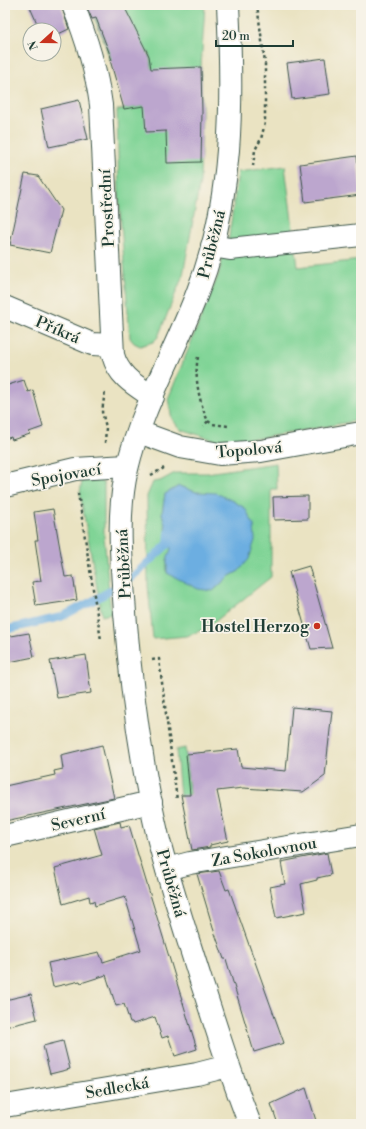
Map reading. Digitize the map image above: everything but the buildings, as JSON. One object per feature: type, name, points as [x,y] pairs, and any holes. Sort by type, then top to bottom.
[{"type":"street","name":"Prostřední","points":[[73,5],[91,51],[97,73],[113,355],[118,370],[127,379],[153,397]]},
{"type":"street","name":"Průběžná","points":[[228,5],[231,73],[228,147],[221,205],[212,246],[198,292],[153,397],[127,466],[121,511],[120,536],[124,596],[136,714],[151,802],[167,870],[228,1066],[250,1124]]},
{"type":"street","points":[[212,246],[230,250],[361,235]]},
{"type":"street","name":"Příkrá","points":[[5,307],[92,344],[112,345]]},
{"type":"street","name":"Topolová","points":[[139,432],[196,451],[234,454],[361,434]]},
{"type":"street","name":"Spojovací","points":[[5,486],[75,469],[127,466]]},
{"type":"street","name":"Severní","points":[[5,836],[151,802]]},
{"type":"street","name":"Za Sokolovnou","points":[[167,870],[190,863],[361,834]]},
{"type":"street","name":"Sedlecká","points":[[5,1106],[197,1074],[228,1066]]},
{"type":"path","points":[[200,352],[196,365],[204,412],[208,421],[212,424],[228,426]]},
{"type":"path","points":[[103,448],[107,440],[102,412],[106,399],[105,383]]},
{"type":"path","points":[[196,451],[202,429],[208,421]]},
{"type":"path","points":[[150,476],[170,466]]},
{"type":"path","points":[[77,486],[98,616]]},
{"type":"green space","points":[[89,5],[205,5],[201,67],[202,112],[200,182],[183,275],[158,337],[153,342],[140,346],[134,343],[130,338],[119,199],[117,110],[156,104],[149,52],[110,60]]},
{"type":"green space","points":[[285,166],[298,267],[361,260],[361,420],[261,438],[221,442],[180,429],[172,419],[168,399],[218,276],[229,237],[238,172]]},
{"type":"green space","points":[[276,463],[277,489],[271,489],[271,577],[207,628],[187,636],[153,639],[148,586],[147,496],[153,482],[160,481],[175,473],[207,473]],"holes":[[[179,486],[196,492],[216,494],[239,571],[228,577],[213,591],[167,573],[167,560],[171,549],[162,513],[165,494]]]},
{"type":"green space","points":[[88,478],[99,480],[104,484],[104,535],[111,614],[102,616],[80,493],[82,481]]},
{"type":"green space","points":[[185,748],[189,794],[180,797],[176,750]]},
{"type":"water","points":[[179,486],[196,492],[216,493],[233,501],[245,508],[254,525],[255,540],[249,559],[239,571],[228,577],[213,591],[198,589],[167,573],[167,560],[171,549],[162,513],[165,494]]},
{"type":"waterway","points":[[5,630],[61,617],[98,598],[131,578],[168,544],[169,533]]},
{"type":"place","name":"Hostel Herzog","points":[[317,626]]}]
